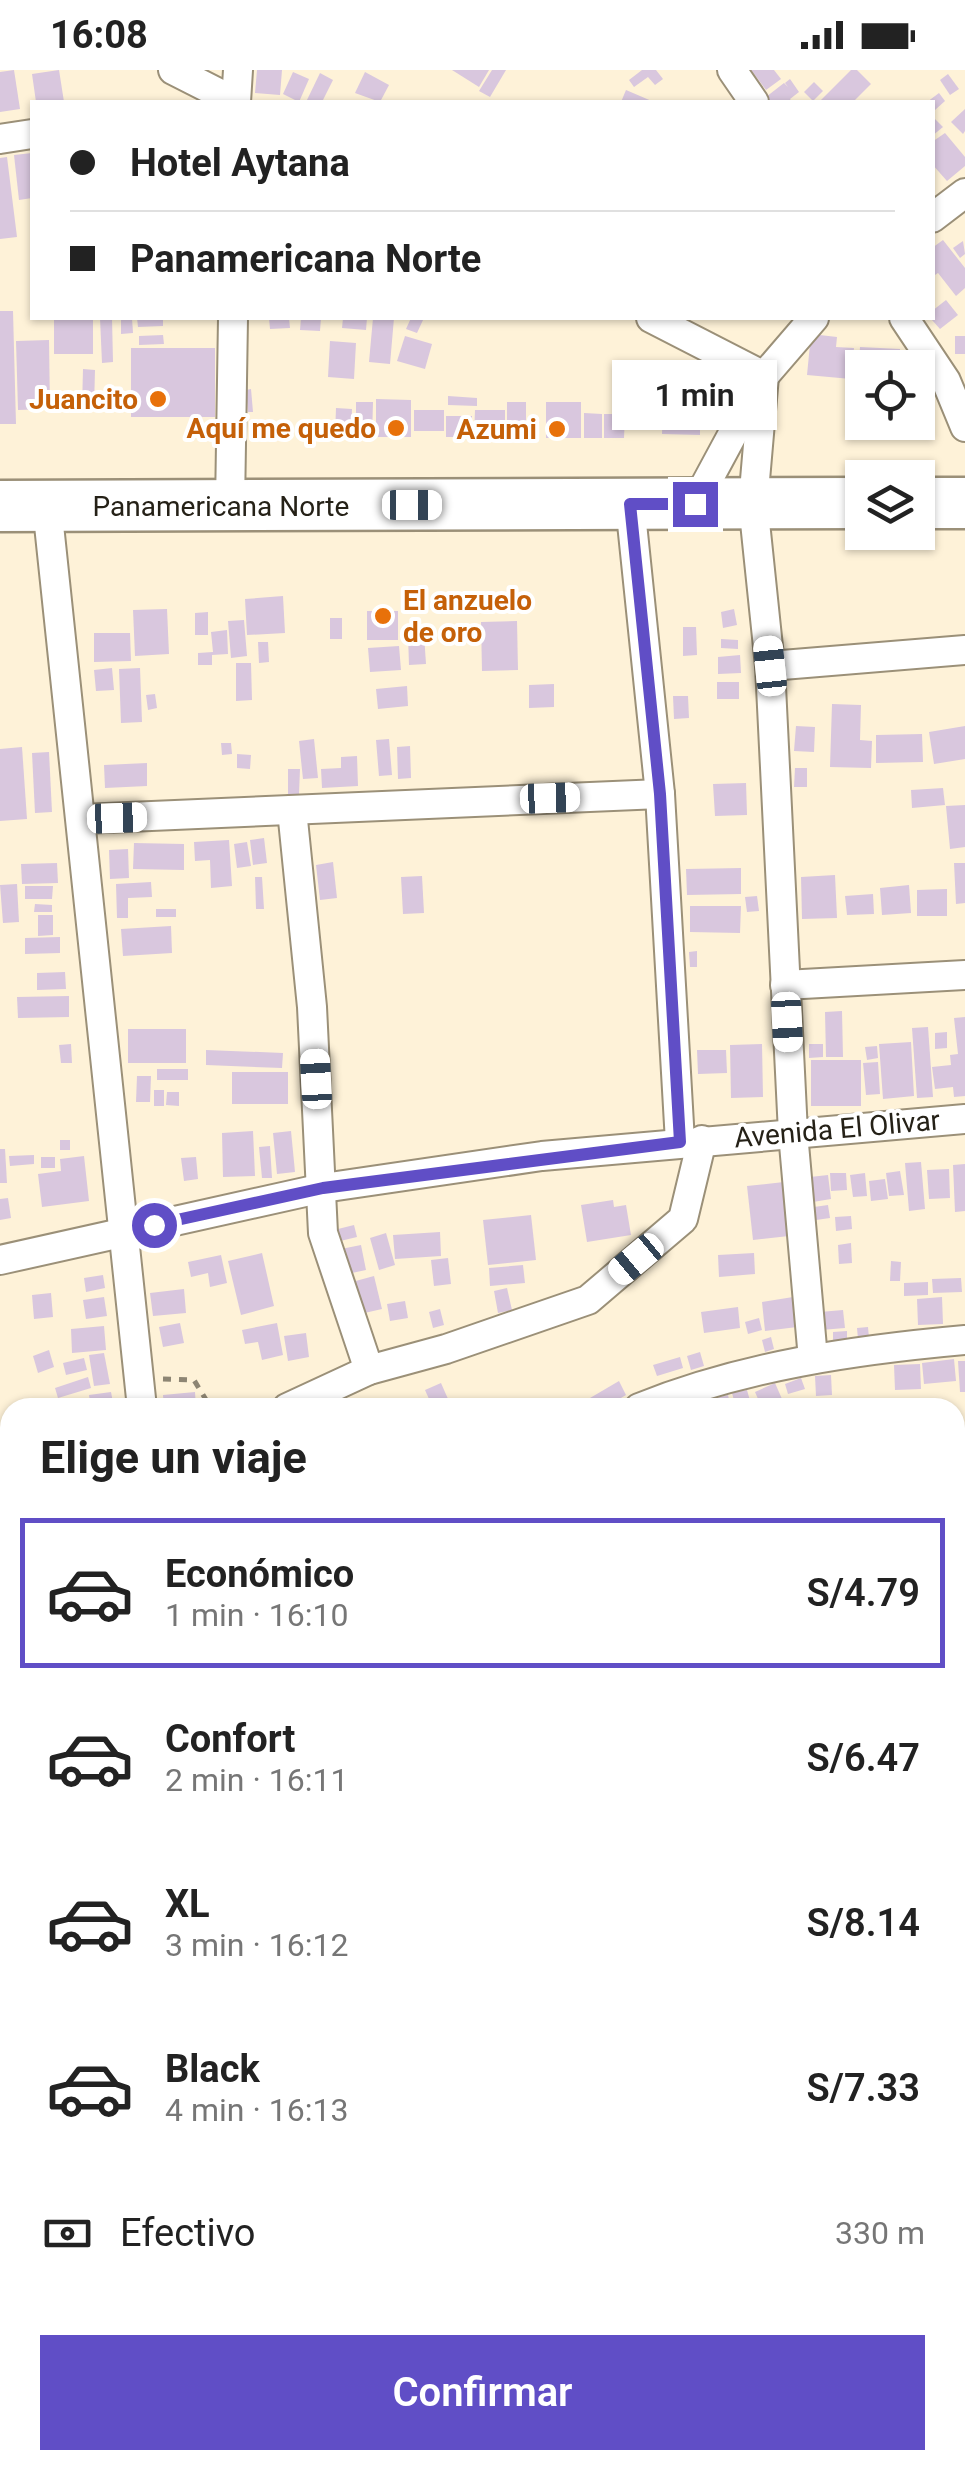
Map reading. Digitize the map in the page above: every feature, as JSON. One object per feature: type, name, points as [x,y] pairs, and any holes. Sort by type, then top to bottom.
[{"type":"highway","points":[[935,503],[965,502]]},
{"type":"highway","name":"Panamericana Norte","points":[[24,506],[845,503]]},
{"type":"street","points":[[173,70],[232,100]]},
{"type":"street","points":[[236,100],[238,70]]},
{"type":"street","points":[[732,70],[753,100]]},
{"type":"street","points":[[0,139],[30,134]]},
{"type":"street","points":[[935,216],[965,193]]},
{"type":"street","points":[[230,506],[233,320]]},
{"type":"street","points":[[654,320],[764,376]]},
{"type":"street","points":[[695,504],[764,376],[812,320]]},
{"type":"street","points":[[905,320],[946,381],[965,427]]},
{"type":"street","points":[[764,376],[754,503],[770,666],[794,1133],[813,1359]]},
{"type":"street","points":[[309,1398],[369,1370],[446,1349],[588,1300],[684,1219],[691,1141],[630,504]]},
{"type":"street","points":[[24,506],[82,819],[141,1398]]},
{"type":"street","points":[[770,666],[965,650]]},
{"type":"street","points":[[82,819],[660,794]]},
{"type":"street","points":[[292,810],[312,1007],[323,1233],[369,1370]]},
{"type":"street","points":[[785,985],[965,975]]},
{"type":"street","name":"Avenida El Olivar","points":[[0,1260],[323,1188],[691,1141],[965,1119]]},
{"type":"street","points":[[664,1398],[706,1381],[813,1359],[965,1340]]},
{"type":"path","points":[[140,1378],[194,1380],[205,1398]]},
{"type":"building","points":[[14,70],[20,109],[0,112],[0,72]]},
{"type":"building","points":[[59,70],[64,100],[36,100],[32,74]]},
{"type":"building","points":[[257,70],[282,70],[280,95],[255,93]]},
{"type":"building","points":[[452,70],[489,70],[479,87]]},
{"type":"building","points":[[492,70],[506,70],[490,97],[479,91]]},
{"type":"building","points":[[642,70],[656,70],[663,79],[655,85],[648,77],[634,87],[629,80]]},
{"type":"building","points":[[751,70],[774,70],[781,79],[766,90]]},
{"type":"building","points":[[851,70],[857,70],[871,84],[855,100],[821,100]]},
{"type":"building","points":[[293,72],[309,79],[300,100],[283,94]]},
{"type":"building","points":[[365,72],[389,85],[381,100],[355,93]]},
{"type":"building","points":[[320,73],[333,80],[323,100],[307,100]]},
{"type":"building","points":[[948,74],[959,89],[950,95],[940,80]]},
{"type":"building","points":[[790,79],[799,92],[791,100],[768,100],[766,97],[784,83],[788,87],[785,83]]},
{"type":"building","points":[[814,82],[823,91],[814,100],[804,92]]},
{"type":"building","points":[[626,90],[649,100],[622,100]]},
{"type":"building","points":[[939,93],[945,101],[935,110],[935,100],[930,100]]},
{"type":"building","points":[[965,109],[965,131],[963,134],[951,122]]},
{"type":"building","points":[[945,133],[965,157],[965,166],[947,181],[935,167],[935,140]]},
{"type":"building","points":[[30,153],[30,198],[19,200],[14,155]]},
{"type":"building","points":[[7,157],[17,237],[0,239],[0,158]]},
{"type":"building","points":[[943,240],[965,268],[965,288],[956,296],[938,273],[935,275],[935,246]]},
{"type":"building","points":[[963,241],[965,254],[960,258],[953,248]]},
{"type":"building","points":[[946,300],[958,315],[940,329],[932,320],[935,309]]},
{"type":"building","points":[[0,311],[13,311],[16,424],[0,424]]},
{"type":"building","points":[[54,320],[93,320],[93,354],[54,354]]},
{"type":"building","points":[[100,320],[112,320],[113,362],[102,363]]},
{"type":"building","points":[[121,320],[132,320],[133,333],[121,334]]},
{"type":"building","points":[[137,320],[163,320],[163,326],[138,327]]},
{"type":"building","points":[[269,320],[289,320],[290,328],[270,329]]},
{"type":"building","points":[[301,320],[321,320],[320,331],[300,330]]},
{"type":"building","points":[[343,320],[367,320],[366,330],[342,328]]},
{"type":"building","points":[[373,320],[394,320],[390,364],[369,362]]},
{"type":"building","points":[[410,320],[423,320],[417,333],[406,329]]},
{"type":"building","points":[[811,334],[837,337],[836,347],[854,348],[845,350],[845,378],[807,375]]},
{"type":"building","points":[[163,335],[164,344],[139,345],[139,336]]},
{"type":"building","points":[[405,336],[432,344],[425,369],[397,361]]},
{"type":"building","points":[[955,336],[965,336],[965,354],[955,354]]},
{"type":"building","points":[[49,340],[50,409],[18,410],[16,341]]},
{"type":"building","points":[[330,341],[356,343],[354,379],[328,377]]},
{"type":"building","points":[[860,347],[900,349],[900,350],[860,350]]},
{"type":"building","points":[[131,348],[215,348],[215,417],[131,417]]},
{"type":"building","points":[[83,369],[95,370],[94,408],[82,408]]},
{"type":"building","points":[[251,389],[253,412],[248,412],[246,390]]},
{"type":"building","points":[[448,396],[477,398],[477,406],[448,405]]},
{"type":"building","points":[[376,399],[411,400],[411,437],[376,437]]},
{"type":"building","points":[[356,402],[373,402],[372,437],[356,436]]},
{"type":"building","points":[[507,402],[526,402],[526,435],[507,435]]},
{"type":"building","points":[[546,402],[581,402],[581,438],[546,438]]},
{"type":"building","points":[[663,405],[678,405],[678,413],[700,414],[700,435],[662,434]]},
{"type":"building","points":[[336,408],[352,409],[351,436],[335,436]]},
{"type":"building","points":[[414,410],[444,410],[444,431],[414,431]]},
{"type":"building","points":[[475,410],[505,410],[505,437],[474,437]]},
{"type":"building","points":[[584,413],[602,414],[602,438],[584,438]]},
{"type":"building","points":[[604,414],[625,414],[624,438],[604,438]]},
{"type":"building","points":[[446,416],[472,416],[472,437],[446,437]]},
{"type":"building","points":[[283,596],[285,633],[247,635],[245,599]]},
{"type":"building","points":[[167,609],[169,654],[135,656],[133,610]]},
{"type":"building","points":[[734,609],[737,625],[723,628],[721,612]]},
{"type":"building","points":[[367,611],[398,611],[398,640],[367,640]]},
{"type":"building","points":[[208,612],[208,635],[195,635],[195,613]]},
{"type":"building","points":[[330,618],[342,618],[342,639],[330,639]]},
{"type":"building","points":[[244,620],[247,656],[231,658],[228,621]]},
{"type":"building","points":[[517,621],[518,670],[482,671],[481,622]]},
{"type":"building","points":[[683,627],[696,627],[697,655],[683,656]]},
{"type":"building","points":[[227,630],[228,654],[212,655],[212,665],[198,665],[198,653],[213,652],[211,632]]},
{"type":"building","points":[[94,633],[130,633],[131,661],[94,662]]},
{"type":"building","points":[[424,634],[426,664],[409,665],[408,635]]},
{"type":"building","points":[[721,639],[738,640],[738,649],[721,648]]},
{"type":"building","points":[[258,642],[268,642],[269,662],[259,663]]},
{"type":"building","points":[[399,646],[401,670],[370,672],[368,648]]},
{"type":"building","points":[[740,655],[741,673],[718,674],[718,657]]},
{"type":"building","points":[[236,663],[251,663],[252,700],[236,701]]},
{"type":"building","points":[[112,668],[114,690],[96,691],[94,670]]},
{"type":"building","points":[[140,668],[142,722],[121,723],[119,669]]},
{"type":"building","points":[[717,682],[739,682],[739,699],[717,699]]},
{"type":"building","points":[[554,684],[554,707],[529,708],[529,685]]},
{"type":"building","points":[[407,686],[408,706],[378,709],[376,689]]},
{"type":"building","points":[[155,694],[157,708],[148,710],[146,695]]},
{"type":"building","points":[[673,696],[688,696],[689,718],[674,719]]},
{"type":"building","points":[[832,704],[861,705],[860,740],[872,741],[871,768],[830,767]]},
{"type":"building","points":[[796,726],[815,727],[814,752],[794,751]]},
{"type":"building","points":[[965,726],[965,759],[934,764],[929,732]]},
{"type":"building","points":[[922,734],[923,762],[876,763],[876,735]]},
{"type":"building","points":[[314,739],[318,778],[303,779],[299,741]]},
{"type":"building","points":[[389,739],[392,775],[379,776],[376,740]]},
{"type":"building","points":[[221,743],[231,743],[232,754],[222,755]]},
{"type":"building","points":[[410,746],[411,778],[398,779],[397,747]]},
{"type":"building","points":[[22,747],[27,819],[0,821],[0,749]]},
{"type":"building","points":[[49,752],[52,812],[35,813],[32,753]]},
{"type":"building","points":[[237,754],[251,755],[250,769],[237,768]]},
{"type":"building","points":[[357,756],[358,786],[322,788],[321,769],[341,768],[341,757]]},
{"type":"building","points":[[147,763],[147,786],[105,788],[104,765]]},
{"type":"building","points":[[795,768],[807,768],[807,787],[794,787]]},
{"type":"building","points":[[288,769],[300,769],[299,794],[288,794]]},
{"type":"building","points":[[746,783],[747,815],[715,816],[713,784]]},
{"type":"building","points":[[943,788],[945,805],[912,808],[911,790]]},
{"type":"building","points":[[965,805],[965,847],[950,849],[946,806]]},
{"type":"building","points":[[264,838],[267,863],[253,865],[250,840]]},
{"type":"building","points":[[229,840],[232,886],[211,888],[210,860],[195,861],[194,842]]},
{"type":"building","points":[[247,842],[251,866],[237,868],[234,844]]},
{"type":"building","points":[[134,843],[184,844],[184,870],[133,869]]},
{"type":"building","points":[[128,849],[129,878],[110,879],[109,850]]},
{"type":"building","points":[[333,862],[337,898],[320,900],[316,865]]},
{"type":"building","points":[[57,863],[58,883],[22,884],[21,864]]},
{"type":"building","points":[[954,863],[965,863],[965,903],[956,904]]},
{"type":"building","points":[[741,868],[741,894],[687,895],[686,869]]},
{"type":"building","points":[[835,875],[837,918],[802,919],[801,877]]},
{"type":"building","points":[[422,876],[424,913],[403,914],[401,877]]},
{"type":"building","points":[[255,877],[262,877],[264,909],[256,909]]},
{"type":"building","points":[[151,882],[152,897],[128,898],[128,918],[117,918],[116,884]]},
{"type":"building","points":[[17,884],[19,922],[3,923],[0,885]]},
{"type":"building","points":[[909,885],[911,913],[882,915],[880,888]]},
{"type":"building","points":[[25,886],[53,886],[52,899],[25,899]]},
{"type":"building","points":[[947,889],[947,916],[917,916],[917,890]]},
{"type":"building","points":[[873,894],[874,914],[847,915],[845,896]]},
{"type":"building","points":[[757,896],[759,911],[747,912],[745,897]]},
{"type":"building","points":[[35,904],[52,905],[52,912],[34,912]]},
{"type":"building","points":[[690,906],[741,906],[740,933],[690,932]]},
{"type":"building","points":[[156,909],[176,909],[176,917],[156,917]]},
{"type":"building","points":[[38,915],[53,915],[53,935],[38,936]]},
{"type":"building","points":[[171,926],[172,953],[123,956],[121,929]]},
{"type":"building","points":[[60,937],[60,953],[25,954],[25,938]]},
{"type":"building","points":[[697,951],[697,967],[690,967],[689,952]]},
{"type":"building","points":[[65,972],[66,989],[37,990],[37,973]]},
{"type":"building","points":[[69,996],[69,1017],[18,1018],[17,997]]},
{"type":"building","points":[[842,1011],[843,1057],[826,1057],[825,1012]]},
{"type":"building","points":[[965,1017],[965,1096],[954,1097],[953,1087],[935,1089],[932,1067],[951,1065],[950,1055],[958,1054],[954,1018]]},
{"type":"building","points":[[928,1027],[933,1097],[917,1098],[912,1028]]},
{"type":"building","points":[[128,1029],[186,1029],[186,1063],[128,1063]]},
{"type":"building","points":[[947,1032],[947,1048],[935,1049],[935,1033]]},
{"type":"building","points":[[911,1042],[914,1096],[883,1099],[879,1044]]},
{"type":"building","points":[[71,1044],[72,1063],[61,1063],[59,1045]]},
{"type":"building","points":[[762,1044],[763,1097],[731,1098],[730,1045]]},
{"type":"building","points":[[809,1044],[823,1044],[823,1057],[809,1058]]},
{"type":"building","points":[[877,1046],[878,1058],[867,1060],[865,1047]]},
{"type":"building","points":[[206,1050],[283,1053],[282,1068],[206,1065]]},
{"type":"building","points":[[697,1050],[726,1050],[727,1073],[698,1074]]},
{"type":"building","points":[[811,1060],[861,1060],[861,1106],[811,1106]]},
{"type":"building","points":[[878,1062],[880,1094],[866,1095],[863,1063]]},
{"type":"building","points":[[157,1069],[188,1069],[188,1080],[157,1080]]},
{"type":"building","points":[[232,1072],[288,1072],[288,1104],[232,1104]]},
{"type":"building","points":[[137,1076],[151,1076],[150,1102],[136,1102]]},
{"type":"building","points":[[154,1090],[164,1090],[164,1106],[154,1106]]},
{"type":"building","points":[[167,1092],[179,1092],[179,1106],[166,1105]]},
{"type":"building","points":[[253,1131],[255,1176],[223,1177],[222,1133]]},
{"type":"building","points":[[291,1131],[295,1172],[277,1174],[273,1133]]},
{"type":"building","points":[[60,1140],[70,1140],[70,1150],[60,1150]]},
{"type":"building","points":[[270,1146],[272,1178],[262,1178],[259,1147]]},
{"type":"building","points":[[0,1149],[5,1149],[7,1183],[0,1183]]},
{"type":"building","points":[[34,1155],[34,1164],[10,1166],[9,1156]]},
{"type":"building","points":[[84,1156],[89,1201],[42,1207],[38,1174],[61,1171],[60,1159]]},
{"type":"building","points":[[41,1157],[55,1157],[55,1168],[41,1168]]},
{"type":"building","points":[[196,1157],[198,1179],[184,1181],[181,1158]]},
{"type":"building","points":[[921,1162],[925,1209],[909,1211],[905,1163]]},
{"type":"building","points":[[965,1164],[965,1211],[955,1212],[953,1165]]},
{"type":"building","points":[[949,1169],[950,1198],[929,1199],[927,1170]]},
{"type":"building","points":[[900,1171],[904,1195],[889,1196],[886,1173]]},
{"type":"building","points":[[830,1173],[846,1173],[847,1190],[831,1191]]},
{"type":"building","points":[[865,1173],[867,1196],[853,1197],[850,1175]]},
{"type":"building","points":[[828,1175],[831,1199],[813,1202],[810,1177]]},
{"type":"building","points":[[885,1179],[888,1199],[871,1201],[869,1181]]},
{"type":"building","points":[[784,1182],[789,1236],[753,1240],[747,1186]]},
{"type":"building","points":[[8,1198],[11,1218],[0,1220],[0,1199]]},
{"type":"building","points":[[613,1200],[614,1207],[626,1205],[631,1235],[587,1242],[581,1205]]},
{"type":"building","points":[[828,1205],[830,1218],[816,1220],[814,1207]]},
{"type":"building","points":[[531,1215],[536,1260],[488,1265],[483,1220]]},
{"type":"building","points":[[851,1216],[852,1229],[836,1231],[835,1217]]},
{"type":"building","points":[[354,1225],[357,1237],[336,1242],[334,1230]]},
{"type":"building","points":[[440,1232],[441,1256],[395,1259],[393,1235]]},
{"type":"building","points":[[386,1233],[395,1265],[379,1270],[370,1238]]},
{"type":"building","points":[[851,1243],[852,1263],[839,1264],[838,1245]]},
{"type":"building","points":[[361,1245],[366,1270],[347,1274],[341,1249]]},
{"type":"building","points":[[262,1253],[274,1306],[241,1315],[228,1261]]},
{"type":"building","points":[[754,1253],[755,1274],[719,1277],[718,1255]]},
{"type":"building","points":[[221,1255],[227,1283],[210,1287],[208,1273],[191,1277],[188,1262]]},
{"type":"building","points":[[448,1258],[451,1284],[434,1286],[431,1260]]},
{"type":"building","points":[[891,1261],[901,1262],[900,1281],[890,1281]]},
{"type":"building","points":[[523,1265],[525,1283],[490,1286],[489,1268]]},
{"type":"building","points":[[103,1275],[105,1288],[86,1292],[84,1278]]},
{"type":"building","points":[[374,1276],[382,1309],[360,1314],[352,1282]]},
{"type":"building","points":[[961,1278],[962,1292],[933,1293],[932,1279]]},
{"type":"building","points":[[928,1282],[928,1295],[904,1296],[904,1283]]},
{"type":"building","points":[[507,1288],[512,1310],[498,1313],[494,1291]]},
{"type":"building","points":[[184,1289],[186,1313],[153,1316],[150,1293]]},
{"type":"building","points":[[51,1293],[53,1317],[34,1319],[32,1295]]},
{"type":"building","points":[[104,1297],[107,1316],[86,1319],[83,1300]]},
{"type":"building","points":[[793,1297],[797,1327],[765,1331],[762,1302]]},
{"type":"building","points":[[942,1297],[943,1324],[918,1325],[917,1299]]},
{"type":"building","points":[[405,1301],[408,1318],[390,1321],[387,1304]]},
{"type":"building","points":[[738,1307],[740,1328],[704,1333],[701,1312]]},
{"type":"building","points":[[440,1309],[444,1325],[433,1328],[429,1312]]},
{"type":"building","points":[[843,1310],[845,1328],[821,1330],[820,1312]]},
{"type":"building","points":[[759,1318],[762,1330],[748,1334],[745,1322]]},
{"type":"building","points":[[180,1323],[184,1343],[163,1347],[159,1327]]},
{"type":"building","points":[[277,1323],[283,1355],[262,1360],[258,1342],[245,1344],[242,1330]]},
{"type":"building","points":[[104,1326],[106,1350],[72,1353],[71,1329]]},
{"type":"building","points":[[868,1327],[869,1338],[858,1339],[857,1328]]},
{"type":"building","points":[[847,1331],[847,1340],[833,1341],[833,1332]]},
{"type":"building","points":[[306,1333],[309,1357],[288,1361],[284,1336]]},
{"type":"building","points":[[771,1337],[774,1349],[765,1352],[762,1340]]},
{"type":"building","points":[[49,1350],[54,1367],[38,1373],[33,1356]]},
{"type":"building","points":[[700,1352],[704,1366],[691,1370],[687,1356]]},
{"type":"building","points":[[104,1353],[110,1384],[94,1386],[89,1355]]},
{"type":"building","points":[[680,1357],[683,1368],[657,1376],[653,1365]]},
{"type":"building","points":[[84,1358],[87,1370],[66,1375],[63,1363]]},
{"type":"building","points":[[954,1359],[956,1381],[924,1384],[922,1363]]},
{"type":"building","points":[[958,1361],[965,1361],[965,1392],[960,1392]]},
{"type":"building","points":[[920,1364],[921,1389],[895,1390],[894,1365]]},
{"type":"building","points":[[831,1375],[832,1395],[816,1396],[815,1376]]},
{"type":"building","points":[[88,1377],[91,1388],[58,1398],[55,1388]]},
{"type":"building","points":[[801,1378],[805,1389],[788,1394],[785,1384]]},
{"type":"building","points":[[619,1381],[626,1395],[621,1398],[590,1398]]},
{"type":"building","points":[[441,1383],[448,1398],[429,1398],[425,1390]]},
{"type":"building","points":[[775,1383],[782,1398],[758,1398],[755,1392]]},
{"type":"building","points":[[747,1390],[749,1398],[733,1398],[732,1393]]},
{"type":"building","points":[[111,1392],[112,1398],[89,1398],[89,1395]]},
{"type":"building","points":[[195,1392],[195,1398],[163,1398]]},
{"type":"place","name":"Juancito","points":[[158,399]]},
{"type":"place","name":"Aquí me quedo","points":[[396,428]]},
{"type":"place","name":"Azumi","points":[[557,429]]},
{"type":"place","name":"El anzuelo de oro","points":[[383,616]]},
{"type":"route","points":[[154,1225],[323,1188],[542,1156],[680,1142],[660,794],[630,504],[695,504]]}]
